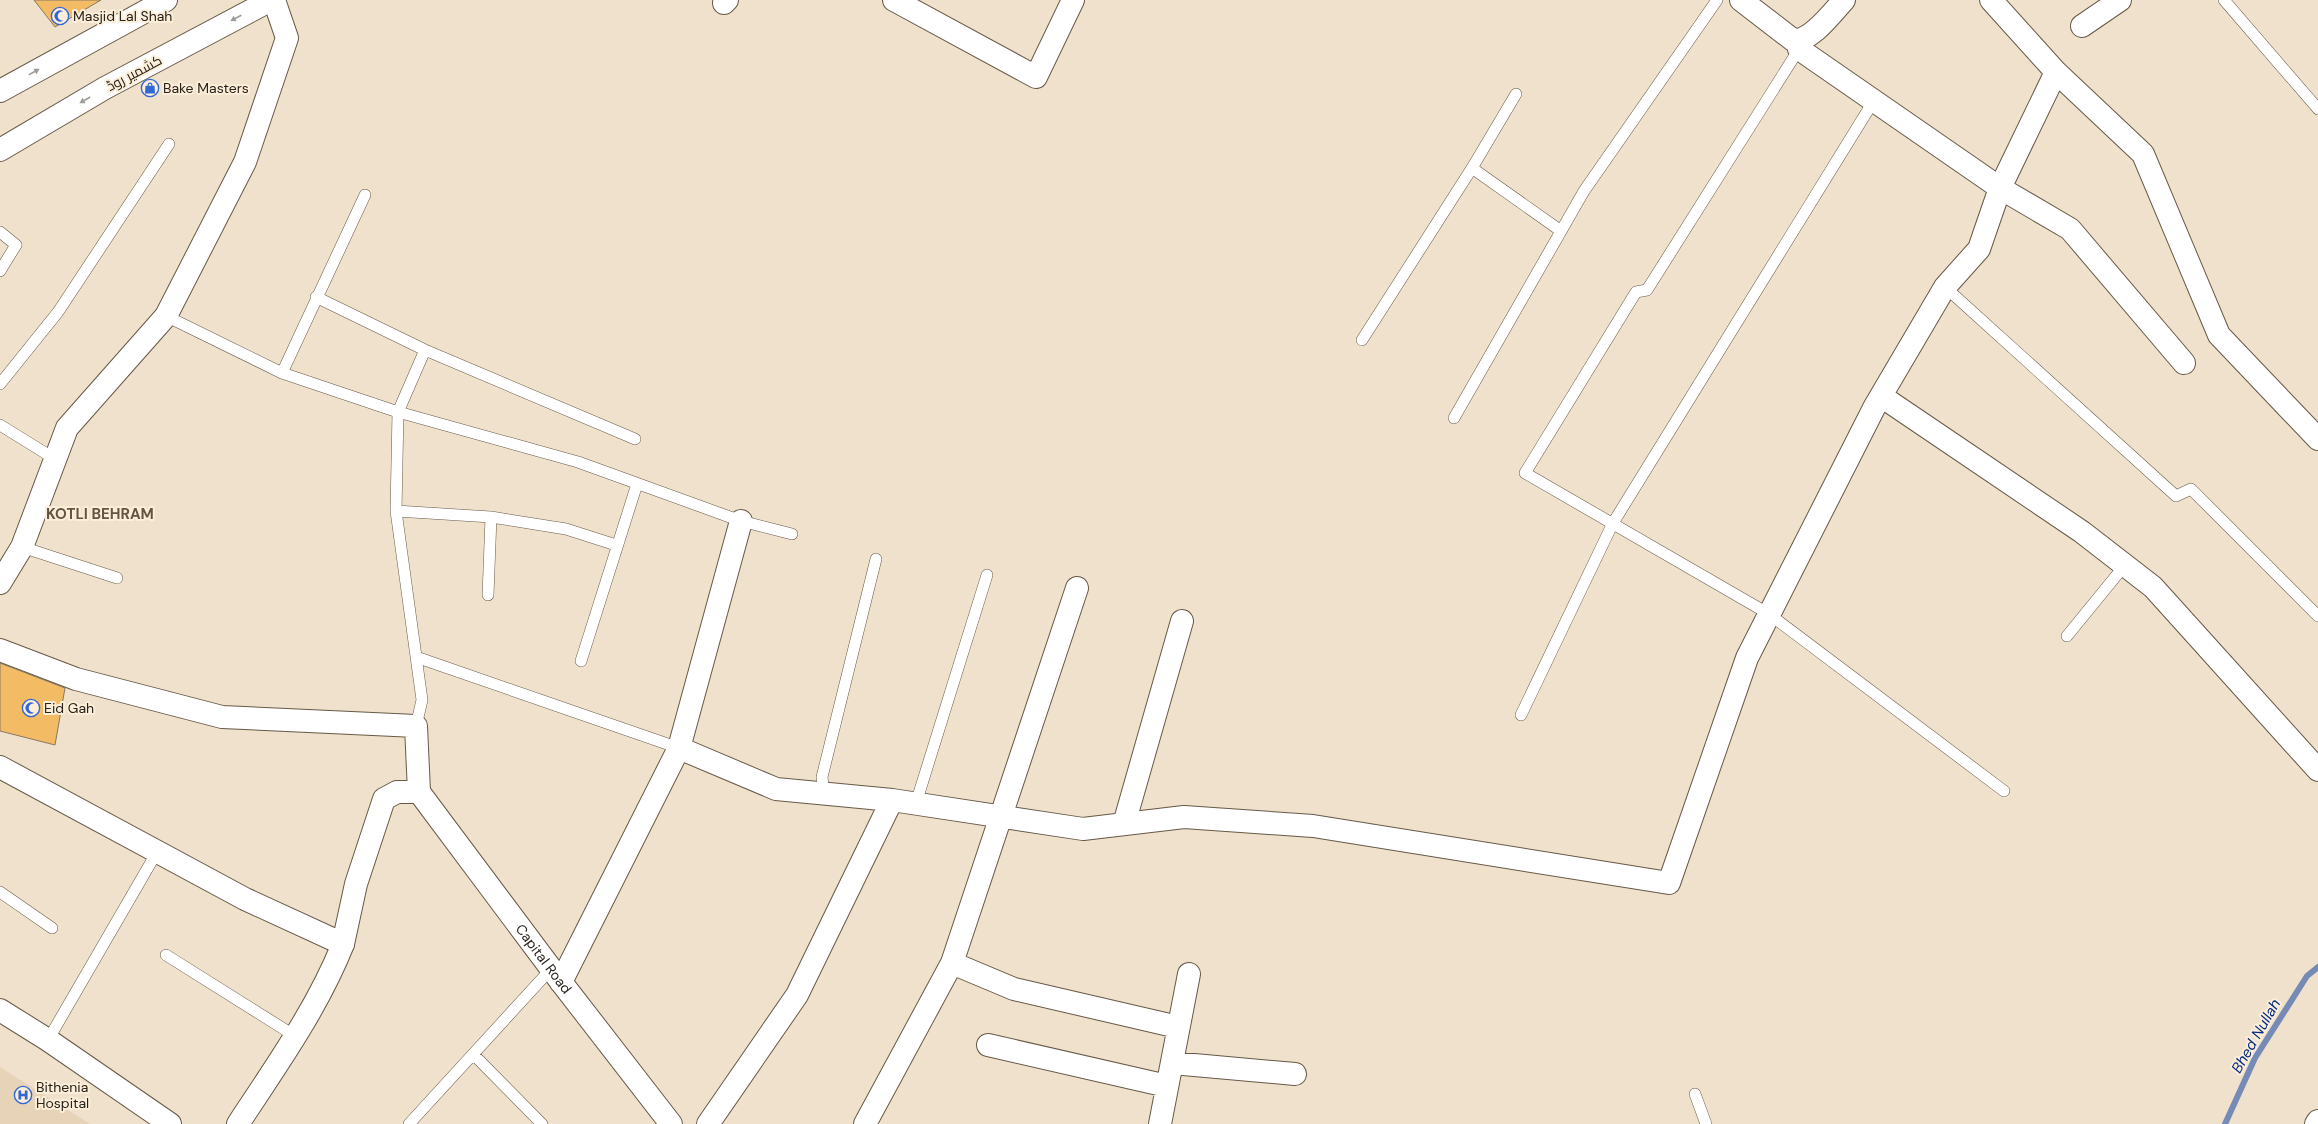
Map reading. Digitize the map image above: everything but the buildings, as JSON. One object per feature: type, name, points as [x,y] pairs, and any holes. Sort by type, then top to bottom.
[{"type":"street","points":[[0,91],[166,0]]},
{"type":"street","name":"کشمیر روڈ","points":[[0,150],[105,88],[271,0]]},
{"type":"street","points":[[0,583],[22,547],[67,428],[166,316],[248,155],[287,38],[274,0]]},
{"type":"street","points":[[894,0],[1036,77],[1073,0]]},
{"type":"street","points":[[1741,0],[1793,40],[1800,41],[1808,37],[1844,0]]},
{"type":"street","points":[[1991,0],[2056,72],[2143,154],[2219,335],[2318,439]]},
{"type":"street","points":[[2082,26],[2120,0]]},
{"type":"street","points":[[1799,49],[1873,102],[2000,188],[2070,229],[2184,363]]},
{"type":"street","points":[[679,748],[776,790],[892,800],[1083,829],[1184,817],[1313,826],[1668,883],[1747,658],[1881,396],[1945,287],[1979,249],[2000,188],[2056,72]]},
{"type":"street","points":[[1881,396],[2082,532],[2153,587],[2318,770]]},
{"type":"street","points":[[556,976],[679,748],[741,521]]},
{"type":"street","points":[[864,1124],[952,963],[1077,588]]},
{"type":"street","points":[[1124,824],[1182,621]]},
{"type":"street","points":[[0,650],[76,679],[222,717],[416,726],[419,792],[397,792],[384,800],[356,884],[343,944],[330,978],[295,1036],[238,1124]]},
{"type":"street","points":[[0,767],[245,899],[343,944]]},
{"type":"street","name":"Capital Road","points":[[419,792],[556,976],[671,1124]]},
{"type":"street","points":[[708,1124],[797,995],[892,800]]},
{"type":"street","points":[[952,963],[1014,989],[1178,1027]]},
{"type":"street","points":[[1160,1124],[1189,974]]},
{"type":"street","points":[[0,1010],[48,1040],[170,1124]]},
{"type":"street","points":[[988,1045],[1167,1086]]},
{"type":"street","points":[[1172,1063],[1295,1074]]},
{"type":"lane","points":[[1454,418],[1584,191],[1717,0]]},
{"type":"lane","points":[[2224,0],[2318,109]]},
{"type":"lane","points":[[1799,49],[1647,290],[1636,292],[1524,472],[1769,614],[2004,791]]},
{"type":"lane","points":[[1362,340],[1472,168],[1516,94]]},
{"type":"lane","points":[[1521,715],[1613,523],[1873,102]]},
{"type":"lane","points":[[0,384],[58,312],[169,144]]},
{"type":"lane","points":[[1472,168],[1561,231]]},
{"type":"lane","points":[[282,373],[316,297],[365,196]]},
{"type":"lane","points":[[0,232],[16,245],[0,271]]},
{"type":"lane","points":[[1945,287],[2176,496],[2191,490],[2318,616]]},
{"type":"lane","points":[[316,297],[425,350],[634,439]]},
{"type":"lane","points":[[166,316],[282,373],[398,412],[578,462],[741,521],[792,534]]},
{"type":"lane","points":[[416,726],[422,700],[396,511],[398,412],[425,350]]},
{"type":"lane","points":[[0,425],[55,459]]},
{"type":"lane","points":[[581,661],[616,545],[637,484]]},
{"type":"lane","points":[[396,511],[491,517],[566,529],[616,545]]},
{"type":"lane","points":[[488,595],[491,517]]},
{"type":"lane","points":[[22,547],[117,578]]},
{"type":"lane","points":[[824,794],[822,777],[876,559]]},
{"type":"lane","points":[[2067,636],[2124,565]]},
{"type":"lane","points":[[916,804],[987,575]]},
{"type":"lane","points":[[416,657],[679,748]]},
{"type":"lane","points":[[48,1040],[157,852]]},
{"type":"lane","points":[[0,892],[52,928]]},
{"type":"lane","points":[[166,955],[295,1036]]},
{"type":"lane","points":[[409,1124],[473,1054],[556,976]]},
{"type":"lane","points":[[473,1054],[542,1124]]},
{"type":"lane","points":[[1695,1094],[1706,1124]]},
{"type":"shaded area","name":"Bithenia Hospital","points":[[0,1067],[90,1124],[0,1124]]},
{"type":"waterway","name":"Bhed Nullah","points":[[2225,1124],[2255,1058],[2307,976],[2318,967]]},
{"type":"place","name":"Masjid Lal Shah","points":[[60,16]]},
{"type":"place","name":"Bake Masters","points":[[150,88]]},
{"type":"place","name":"Eid Gah","points":[[31,708]]},
{"type":"place","name":"Bithenia Hospital","points":[[23,1095]]},
{"type":"district","name":"KOTLI BEHRAM","points":[[100,514]]}]
